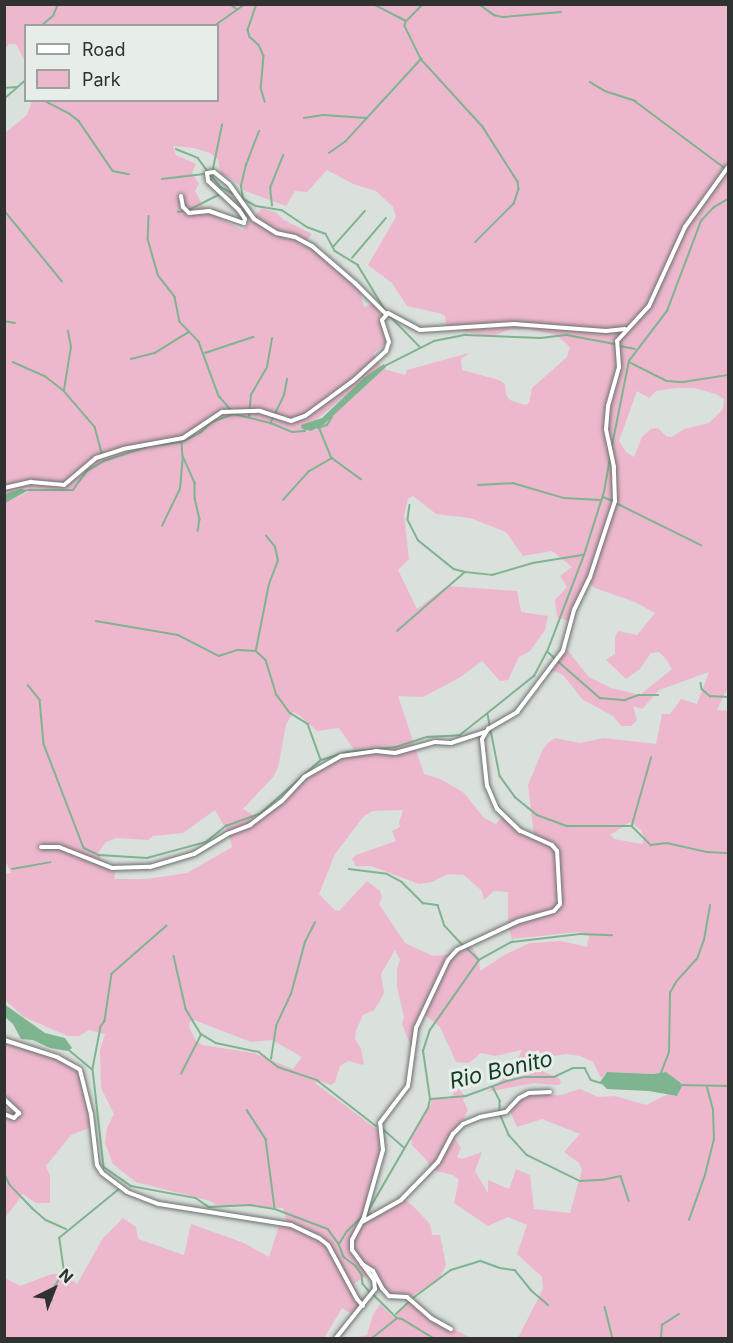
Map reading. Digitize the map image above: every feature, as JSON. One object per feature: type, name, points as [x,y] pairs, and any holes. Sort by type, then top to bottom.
[{"type":"street","points":[[41,847],[59,847],[118,869],[150,867],[194,854],[227,834],[250,825],[282,801],[304,777],[341,756],[376,751],[395,753],[435,742],[451,743],[486,731],[517,712],[559,657],[574,610],[590,577],[615,501],[616,478],[606,423],[608,406],[619,367],[617,341],[649,306],[685,227],[729,167]]},
{"type":"street","points":[[181,196],[183,207],[189,213],[209,211],[244,223],[245,219],[239,210],[208,181],[207,174],[214,172],[229,184],[255,219],[276,233],[295,237],[312,246],[355,283],[386,314],[396,315],[420,330],[514,324],[606,331],[626,329]]},
{"type":"street","points":[[4,488],[31,482],[63,485],[96,459],[123,449],[183,438],[222,412],[260,411],[291,421],[305,417],[353,381],[386,351],[389,342],[382,320],[386,314]]},
{"type":"street","points":[[336,1338],[363,1305],[375,1286],[353,1253],[351,1244],[363,1218],[383,1150],[380,1123],[408,1086],[416,1028],[448,960],[457,950],[519,921],[554,911],[560,904],[557,851],[552,845],[515,828],[497,809],[491,797],[484,767],[482,742],[486,731]]},
{"type":"street","points":[[4,1040],[57,1058],[80,1070],[92,1113],[98,1165],[102,1173],[127,1192],[159,1204],[291,1225],[319,1238],[328,1245],[357,1299],[363,1305]]},
{"type":"street","points":[[363,1218],[401,1200],[438,1162],[453,1134],[463,1124],[480,1117],[506,1112],[519,1098],[529,1093],[550,1092]]},
{"type":"street","points":[[4,1099],[19,1113],[15,1118],[4,1114]]},
{"type":"street","points":[[362,1264],[373,1271],[389,1296],[407,1297],[431,1318],[451,1329]]},
{"type":"green space","points":[[5,5],[728,5],[728,687],[717,710],[728,711],[728,1338],[518,1338],[543,1289],[542,1277],[517,1254],[527,1225],[508,1217],[488,1226],[454,1203],[459,1180],[453,1175],[432,1170],[412,1145],[411,1138],[431,1104],[431,1098],[451,1099],[455,1090],[459,1089],[465,1096],[463,1100],[468,1110],[454,1137],[461,1148],[457,1157],[462,1159],[482,1152],[475,1171],[488,1193],[488,1180],[509,1189],[516,1169],[530,1175],[534,1209],[570,1213],[582,1170],[579,1163],[564,1152],[580,1134],[542,1119],[517,1127],[510,1111],[518,1098],[524,1095],[561,1095],[580,1089],[598,1097],[615,1096],[646,1105],[668,1094],[677,1096],[682,1083],[665,1072],[653,1074],[607,1072],[601,1078],[593,1062],[580,1056],[567,1054],[539,1058],[527,1065],[559,1078],[561,1083],[558,1085],[534,1083],[487,1092],[512,1071],[522,1050],[495,1056],[481,1053],[469,1063],[456,1062],[440,1027],[424,1014],[419,1020],[412,1049],[402,1024],[404,1018],[397,986],[397,969],[400,960],[395,950],[381,974],[384,993],[374,1010],[363,1015],[356,1031],[355,1039],[361,1049],[364,1065],[348,1061],[340,1066],[335,1082],[331,1085],[320,1081],[315,1083],[382,1133],[382,1147],[367,1210],[368,1216],[369,1218],[404,1199],[412,1205],[430,1224],[432,1235],[440,1235],[446,1265],[439,1279],[409,1298],[386,1292],[370,1274],[353,1284],[358,1294],[357,1308],[352,1314],[342,1308],[324,1338],[5,1338],[5,1278],[20,1286],[52,1274],[63,1274],[77,1284],[103,1238],[123,1218],[136,1227],[138,1239],[184,1255],[191,1224],[244,1243],[269,1257],[279,1226],[288,1227],[283,1208],[217,1205],[210,1201],[136,1182],[113,1164],[105,1143],[107,1128],[114,1114],[101,1088],[100,1050],[105,1034],[89,1030],[79,1036],[68,1036],[24,1017],[5,1000],[5,874],[11,873],[7,864],[4,864],[4,503],[28,492],[28,488],[5,494],[5,133],[27,115],[32,102],[219,102],[219,24],[24,24],[24,59],[16,44],[9,44],[5,49]],"holes":[[[173,146],[194,148],[210,153],[218,160],[221,174],[234,180],[245,191],[286,206],[295,191],[307,192],[327,170],[353,184],[376,191],[393,207],[396,217],[368,265],[392,283],[407,306],[439,313],[445,316],[446,325],[450,328],[483,336],[493,336],[508,330],[528,329],[556,335],[570,347],[567,357],[532,388],[529,403],[525,405],[510,400],[506,395],[505,384],[499,380],[462,370],[461,359],[469,353],[407,370],[405,375],[384,369],[317,429],[306,432],[315,421],[381,366],[373,354],[390,339],[375,303],[364,307],[357,281],[346,278],[306,241],[312,234],[284,220],[275,212],[262,208],[242,230],[206,211],[195,191],[199,184],[192,173],[196,164],[176,155]],[[694,388],[716,394],[724,399],[723,409],[709,423],[684,429],[672,437],[666,436],[658,428],[651,429],[642,437],[634,457],[626,452],[619,441],[637,391],[649,398],[656,391]],[[413,496],[436,514],[470,518],[506,532],[523,556],[552,551],[572,567],[560,576],[567,587],[555,600],[557,617],[571,622],[589,582],[595,588],[635,602],[655,613],[637,635],[618,631],[615,637],[615,654],[606,660],[626,679],[640,669],[651,653],[659,652],[666,659],[672,669],[640,695],[611,688],[589,677],[564,646],[548,673],[554,671],[563,675],[583,700],[613,716],[621,726],[631,726],[637,720],[633,706],[642,709],[659,690],[709,672],[697,704],[681,699],[670,714],[662,714],[656,744],[604,738],[580,743],[555,738],[549,742],[543,749],[528,785],[534,836],[520,830],[504,815],[496,824],[484,818],[464,793],[440,779],[424,774],[398,696],[423,697],[459,678],[482,661],[500,681],[508,680],[519,657],[530,651],[545,630],[548,616],[521,612],[517,591],[447,586],[417,609],[398,570],[409,559],[404,515],[408,499]],[[293,712],[317,731],[339,728],[355,751],[302,781],[267,814],[255,816],[243,809],[273,777],[278,768],[286,725]],[[215,810],[229,834],[232,847],[187,873],[146,879],[114,879],[116,868],[101,860],[98,853],[106,842],[116,838],[148,840],[153,836],[183,833]],[[403,810],[400,827],[392,831],[396,841],[356,855],[352,859],[356,866],[371,866],[419,884],[432,882],[448,874],[464,875],[482,891],[484,900],[494,891],[508,892],[508,925],[512,939],[578,932],[589,936],[587,947],[561,941],[530,943],[504,955],[480,971],[479,958],[470,944],[445,955],[433,956],[405,943],[379,904],[382,897],[380,891],[367,881],[339,911],[335,910],[319,894],[335,854],[364,816],[373,811]],[[630,822],[641,830],[644,838],[642,844],[614,839],[610,835]],[[194,1020],[251,1042],[272,1040],[302,1057],[293,1069],[254,1053],[202,1045],[196,1041],[189,1027],[190,1022]]]},
{"type":"green space","points":[[5,1038],[19,1047],[46,1053],[82,1071],[85,1081],[82,1088],[94,1120],[94,1126],[71,1135],[46,1166],[50,1176],[50,1203],[36,1203],[23,1194],[5,1218]]},
{"type":"green space","points":[[410,1300],[442,1323],[471,1338],[354,1338],[367,1335],[373,1315],[380,1304],[394,1318]]},
{"type":"shaded area","points":[[384,364],[386,367],[323,425],[311,431],[302,429],[301,425],[322,418],[365,377]]},
{"type":"shaded area","points":[[21,489],[29,490],[5,503],[5,494]]},
{"type":"shaded area","points":[[4,1004],[45,1033],[65,1038],[72,1048],[68,1051],[50,1048],[33,1040],[21,1039],[13,1024],[5,1017]]},
{"type":"shaded area","points":[[607,1072],[653,1074],[666,1072],[682,1086],[677,1096],[649,1091],[607,1089],[600,1082]]},
{"type":"waterway","points":[[43,24],[53,16],[58,4]]},
{"type":"waterway","points":[[230,4],[237,9]]},
{"type":"waterway","points":[[217,24],[246,4]]},
{"type":"waterway","points":[[257,4],[248,30],[250,37],[259,45],[264,56],[261,88],[265,101]]},
{"type":"waterway","points":[[373,4],[406,21]]},
{"type":"waterway","points":[[424,4],[406,22],[405,26],[421,59],[483,127],[518,182],[519,189],[514,204],[476,242]]},
{"type":"waterway","points":[[479,4],[494,15],[503,17],[561,12]]},
{"type":"waterway","points":[[329,153],[345,142],[421,59]]},
{"type":"waterway","points":[[4,99],[24,82]]},
{"type":"waterway","points":[[590,82],[605,91],[635,101],[725,168]]},
{"type":"waterway","points":[[4,88],[17,87]]},
{"type":"waterway","points":[[47,102],[79,121],[113,171],[129,174]]},
{"type":"waterway","points":[[304,118],[323,115],[367,118]]},
{"type":"waterway","points":[[213,169],[222,125]]},
{"type":"waterway","points":[[243,199],[241,186],[259,131]]},
{"type":"waterway","points":[[176,149],[198,158],[207,170]]},
{"type":"waterway","points":[[272,206],[270,188],[283,155]]},
{"type":"waterway","points":[[162,179],[204,174]]},
{"type":"waterway","points":[[210,174],[221,187],[233,194]]},
{"type":"waterway","points":[[189,210],[218,195]]},
{"type":"waterway","points":[[242,198],[256,206],[282,210],[307,227],[326,234],[335,251],[358,265],[387,313]]},
{"type":"waterway","points":[[612,446],[629,361],[667,311],[701,221],[713,208],[728,199]]},
{"type":"waterway","points":[[4,210],[62,281]]},
{"type":"waterway","points":[[178,212],[183,211]]},
{"type":"waterway","points":[[333,247],[365,211]]},
{"type":"waterway","points":[[149,216],[148,239],[158,275],[175,297],[180,322],[199,342],[219,396],[231,410]]},
{"type":"waterway","points":[[352,258],[386,218]]},
{"type":"waterway","points":[[390,316],[420,347]]},
{"type":"waterway","points":[[4,321],[15,323]]},
{"type":"waterway","points":[[64,390],[71,347],[68,331]]},
{"type":"waterway","points":[[131,359],[155,353],[188,332]]},
{"type":"waterway","points":[[385,366],[434,341],[466,335],[541,338],[567,335],[614,344]]},
{"type":"waterway","points":[[205,353],[253,337]]},
{"type":"waterway","points":[[249,417],[251,395],[267,367],[272,338]]},
{"type":"waterway","points":[[620,346],[635,349]]},
{"type":"waterway","points":[[13,362],[45,376],[64,391],[95,427],[102,453]]},
{"type":"waterway","points":[[629,362],[667,381],[683,382],[728,375]]},
{"type":"waterway","points":[[271,422],[284,395],[287,379]]},
{"type":"waterway","points":[[28,490],[73,490],[87,471],[104,461],[150,446],[182,442],[200,433],[212,422],[234,414],[271,423],[292,432],[305,431]]},
{"type":"waterway","points":[[318,428],[327,425],[332,417]]},
{"type":"waterway","points":[[320,429],[332,458],[361,479]]},
{"type":"waterway","points":[[182,443],[183,456],[195,483],[195,498],[200,519],[198,531]]},
{"type":"waterway","points":[[162,526],[180,489],[183,457]]},
{"type":"waterway","points":[[28,685],[40,700],[44,744],[84,848],[99,855],[147,858],[206,842],[226,826],[261,813],[321,760],[347,752],[396,747],[427,737],[460,735],[534,676],[547,652],[584,555],[604,492],[610,457]]},
{"type":"waterway","points":[[283,500],[308,472],[332,458]]},
{"type":"waterway","points":[[478,485],[513,483],[564,498],[600,500]]},
{"type":"waterway","points":[[603,497],[613,501]]},
{"type":"waterway","points":[[618,504],[701,545]]},
{"type":"waterway","points":[[410,505],[408,520],[418,540],[454,569],[492,575],[533,563],[583,555]]},
{"type":"waterway","points":[[256,650],[269,584],[278,561],[275,547],[266,536]]},
{"type":"waterway","points":[[397,631],[464,573]]},
{"type":"waterway","points":[[96,621],[178,635],[219,656],[238,650],[256,651],[266,660],[277,695],[290,713],[308,724],[321,759]]},
{"type":"waterway","points":[[548,652],[555,658]]},
{"type":"waterway","points":[[559,662],[600,698],[625,700],[639,695],[658,695]]},
{"type":"waterway","points":[[701,683],[702,689],[710,696],[728,697]]},
{"type":"waterway","points":[[488,714],[490,725]]},
{"type":"waterway","points":[[491,730],[500,776],[515,797],[537,815],[568,826],[632,826],[651,845],[667,843],[707,852],[728,853]]},
{"type":"waterway","points":[[632,825],[651,758]]},
{"type":"waterway","points":[[12,869],[50,862]]},
{"type":"waterway","points":[[349,869],[387,874],[402,882],[423,903],[438,905],[445,926],[463,945]]},
{"type":"waterway","points":[[661,1073],[669,1052],[670,993],[676,982],[697,959],[704,940],[710,906]]},
{"type":"waterway","points":[[271,1059],[276,1026],[291,994],[305,942],[315,922]]},
{"type":"waterway","points":[[167,926],[112,974],[105,1021],[101,1027],[93,1069],[104,1167],[131,1186],[196,1198],[209,1207],[250,1205],[275,1209],[328,1229],[339,1244],[344,1257],[356,1266],[362,1275],[363,1284],[370,1292]]},
{"type":"waterway","points":[[367,1213],[428,1108],[430,1099],[423,1051],[430,1030],[479,960],[512,942],[580,934],[612,935]]},
{"type":"waterway","points":[[467,948],[479,960]]},
{"type":"waterway","points":[[174,956],[186,1009],[201,1034],[216,1043],[259,1052],[278,1067],[317,1080],[376,1126]]},
{"type":"waterway","points":[[181,1074],[201,1035]]},
{"type":"waterway","points":[[68,1049],[92,1069]]},
{"type":"waterway","name":"Rio Bonito","points":[[431,1099],[466,1096],[524,1077],[554,1077],[573,1068],[585,1068],[591,1080],[601,1083]]},
{"type":"waterway","name":"Rio Bonito","points":[[680,1085],[728,1086]]},
{"type":"waterway","points":[[493,1087],[500,1101],[500,1111]]},
{"type":"waterway","points":[[689,1220],[705,1175],[714,1140],[713,1110],[707,1088]]},
{"type":"waterway","points":[[247,1110],[266,1139],[275,1208]]},
{"type":"waterway","points":[[501,1116],[509,1135],[527,1155],[580,1181],[621,1176],[629,1201]]},
{"type":"waterway","points":[[383,1129],[404,1147]]},
{"type":"waterway","points":[[4,1172],[10,1185],[32,1208],[46,1220],[66,1229]]},
{"type":"waterway","points":[[52,1301],[52,1290],[64,1272],[59,1238],[119,1189]]},
{"type":"waterway","name":"Rio Bonito","points":[[339,1244],[347,1231],[363,1216]]},
{"type":"waterway","points":[[413,1298],[451,1270],[481,1261],[500,1268],[515,1270],[531,1290],[548,1305]]},
{"type":"waterway","name":"Rio Bonito","points":[[374,1295],[396,1317]]},
{"type":"waterway","points":[[396,1314],[409,1302]]},
{"type":"waterway","points":[[605,1307],[613,1338]]},
{"type":"waterway","points":[[661,1338],[662,1325],[679,1314]]},
{"type":"waterway","points":[[396,1318],[402,1319],[434,1338]]},
{"type":"waterway","name":"Rio Bonito","points":[[372,1338],[396,1319]]}]
